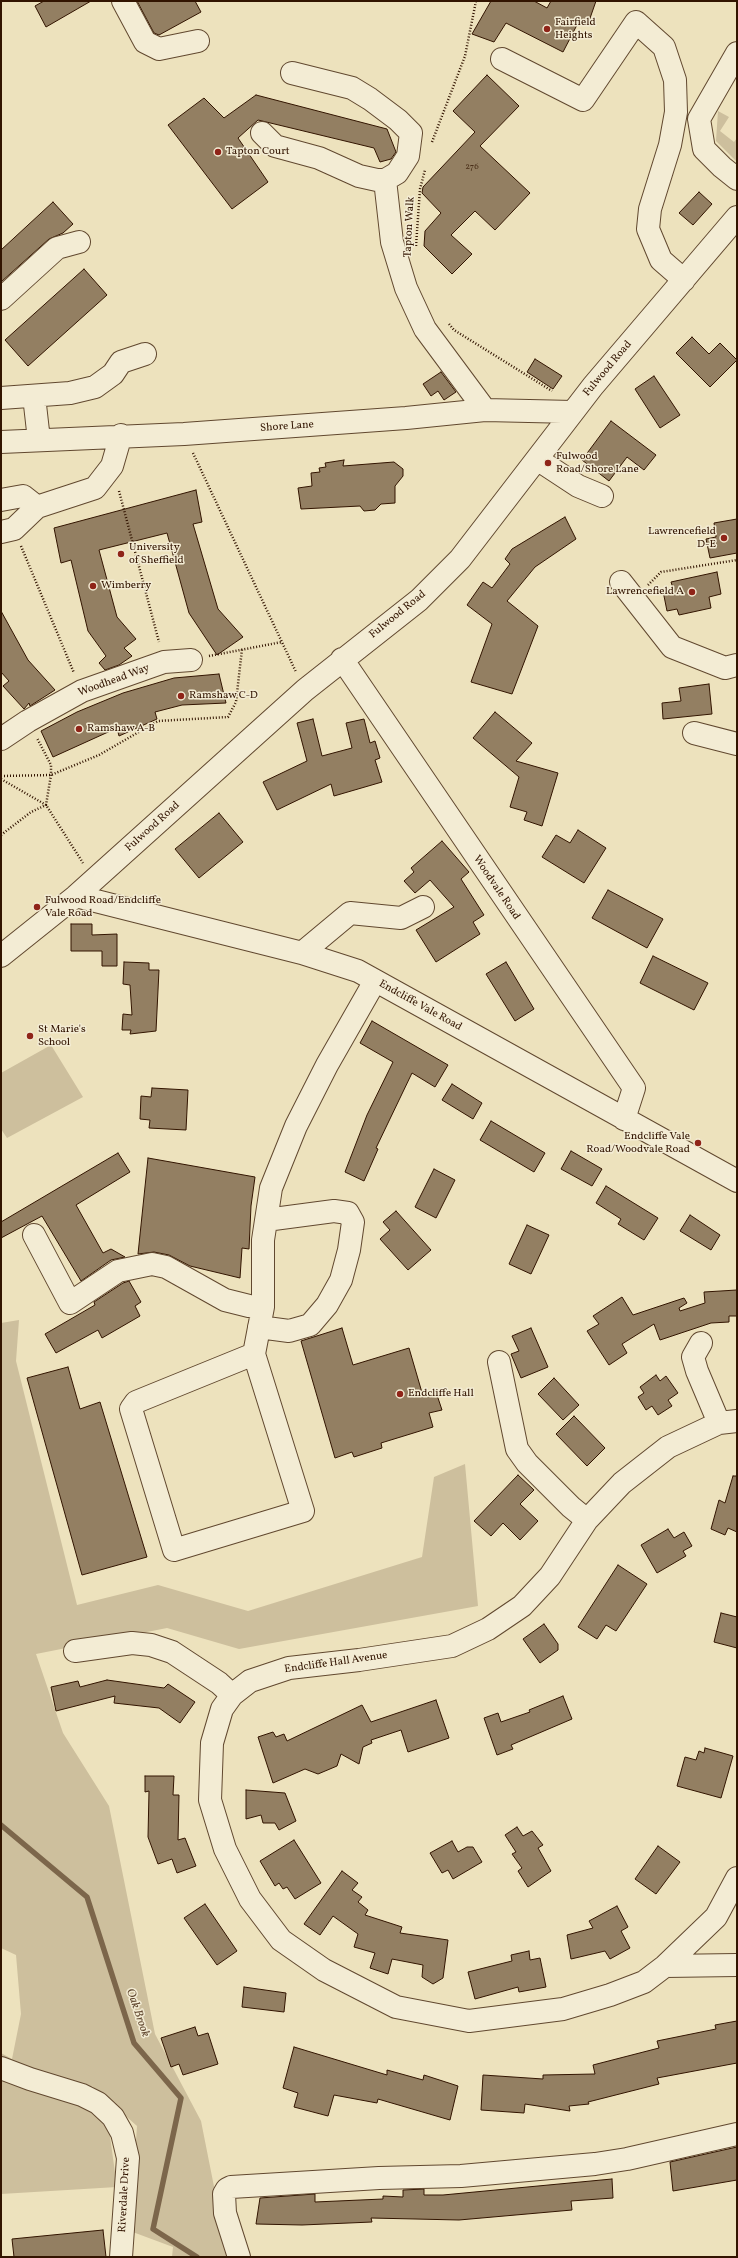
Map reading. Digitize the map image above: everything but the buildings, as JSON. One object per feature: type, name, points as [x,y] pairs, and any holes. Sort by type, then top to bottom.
[{"type":"street","points":[[123,1],[145,42],[159,49],[198,41]]},
{"type":"street","points":[[502,59],[583,100],[636,22],[664,47],[675,80],[676,112],[670,145],[650,209],[648,230],[661,260],[684,280]]},
{"type":"street","points":[[737,53],[699,119],[704,148],[722,167],[737,179]]},
{"type":"street","points":[[262,133],[275,146],[319,158],[359,176],[385,180],[398,173],[408,156],[411,133],[398,120],[352,88],[292,73]]},
{"type":"street","points":[[385,180],[392,242],[406,288],[425,329],[485,410]]},
{"type":"street","name":"Fulwood Road","points":[[1,956],[76,896],[305,690],[342,659],[419,600],[460,559],[573,412],[737,217]]},
{"type":"street","points":[[1,299],[58,248],[79,242]]},
{"type":"street","points":[[1,398],[70,393],[95,387],[113,374],[121,362],[145,354]]},
{"type":"street","points":[[34,396],[39,440]]},
{"type":"street","name":"Shore Lane","points":[[1,442],[184,434],[406,418],[485,410],[573,412]]},
{"type":"street","points":[[8,530],[37,507],[95,488],[112,466],[120,436]]},
{"type":"street","points":[[537,459],[578,486],[602,496]]},
{"type":"street","points":[[1,500],[23,496],[37,507]]},
{"type":"street","points":[[627,590],[672,647],[725,668],[737,665]]},
{"type":"street","name":"Woodvale Road","points":[[342,659],[634,1088],[624,1119]]},
{"type":"street","name":"Woodhead Way","points":[[1,739],[28,721],[82,691],[164,662],[191,660]]},
{"type":"street","points":[[694,733],[737,744]]},
{"type":"street","name":"Endcliffe Vale Road","points":[[76,896],[302,953],[358,971],[737,1181]]},
{"type":"street","points":[[302,953],[350,913],[401,918],[423,907]]},
{"type":"street","points":[[254,1354],[136,1402],[131,1409],[174,1550],[303,1510],[254,1354],[261,1317],[263,1240],[271,1188],[296,1126],[327,1065],[375,981]]},
{"type":"street","points":[[34,1235],[70,1302],[118,1271],[152,1264],[166,1267],[225,1300],[249,1306],[261,1317],[289,1331],[310,1325],[327,1305],[341,1280],[349,1250],[352,1222],[348,1213],[334,1211],[266,1220]]},
{"type":"street","points":[[701,1343],[693,1356],[697,1371],[728,1422]]},
{"type":"street","points":[[499,1362],[517,1449],[528,1463],[566,1502],[588,1520]]},
{"type":"street","name":"Endcliffe Hall Avenue","points":[[728,1422],[668,1447],[622,1483],[588,1520],[550,1576],[522,1606],[488,1629],[452,1646],[359,1660],[289,1668],[250,1681],[232,1695],[222,1709],[212,1743],[210,1800],[225,1850],[246,1892],[281,1940],[324,1970],[396,2007],[469,2021],[563,2008],[610,1995],[644,1982],[664,1966],[716,1917],[737,1878]]},
{"type":"street","points":[[75,1651],[132,1643],[152,1645],[172,1652],[219,1683],[232,1695]]},
{"type":"street","points":[[664,1966],[737,1965]]},
{"type":"street","name":"Riverdale Drive","points":[[1,2068],[30,2080],[82,2095],[98,2103],[113,2117],[122,2133],[128,2158],[121,2257]]},
{"type":"street","points":[[239,2257],[225,2213],[224,2194],[227,2189],[231,2187],[379,2178],[461,2176],[595,2164],[627,2159],[737,2134]]},
{"type":"path","points":[[431,144],[465,56],[476,1]]},
{"type":"path","name":"Tapton Walk","points":[[416,254],[420,189],[425,168]]},
{"type":"path","points":[[444,319],[454,330],[556,393],[573,412]]},
{"type":"path","points":[[184,434],[305,690]]},
{"type":"path","points":[[112,466],[164,662]]},
{"type":"path","points":[[8,530],[82,691]]},
{"type":"path","points":[[627,590],[661,572],[737,560]]},
{"type":"path","points":[[191,660],[282,642]]},
{"type":"path","points":[[1,778],[51,775],[99,755],[158,721],[228,717],[236,702],[242,649]]},
{"type":"path","points":[[46,754],[51,764],[51,775],[46,805]]},
{"type":"path","points":[[1,778],[46,805],[94,880]]},
{"type":"path","points":[[1,835],[31,812],[46,805]]},
{"type":"shaded area","points":[[718,111],[729,117],[720,131],[734,142],[737,138],[737,162],[716,141]]},
{"type":"shaded area","points":[[51,1045],[83,1097],[7,1138],[1,1129],[1,1073]]},
{"type":"shaded area","points":[[19,1320],[16,1361],[77,1605],[158,1585],[248,1611],[422,1557],[434,1477],[465,1464],[478,1606],[239,1649],[167,1628],[36,1654],[63,1733],[109,1806],[155,2034],[201,2121],[228,2257],[172,2257],[173,2247],[130,2231],[137,2126],[92,2086],[83,2102],[109,2129],[117,2187],[1,2194],[1,2053],[12,2059],[21,2014],[16,1955],[1,1948],[1,1323]]},
{"type":"waterway","name":"Oak Brook","points":[[1,1825],[87,1897],[134,2043],[181,2098],[153,2229],[197,2257]]},
{"type":"place","name":"Fairfield Heights","points":[[547,29]]},
{"type":"place","name":"Tapton Court","points":[[218,152]]},
{"type":"place","name":"Fulwood Road/Shore Lane","points":[[548,463]]},
{"type":"place","name":"Lawrencefield D-E","points":[[724,538]]},
{"type":"place","name":"University of Sheffield","points":[[121,554]]},
{"type":"place","name":"Wimberry","points":[[93,586]]},
{"type":"place","name":"Lawrencefield A","points":[[692,592]]},
{"type":"place","name":"Ramshaw C-D","points":[[181,696]]},
{"type":"place","name":"Ramshaw A-B","points":[[79,729]]},
{"type":"place","name":"Fulwood Road/Endcliffe Vale Road","points":[[37,907]]},
{"type":"place","name":"St Marie's School","points":[[30,1036]]},
{"type":"place","name":"Endcliffe Vale Road/Woodvale Road","points":[[698,1143]]},
{"type":"place","name":"Endcliffe Hall","points":[[400,1394]]}]
